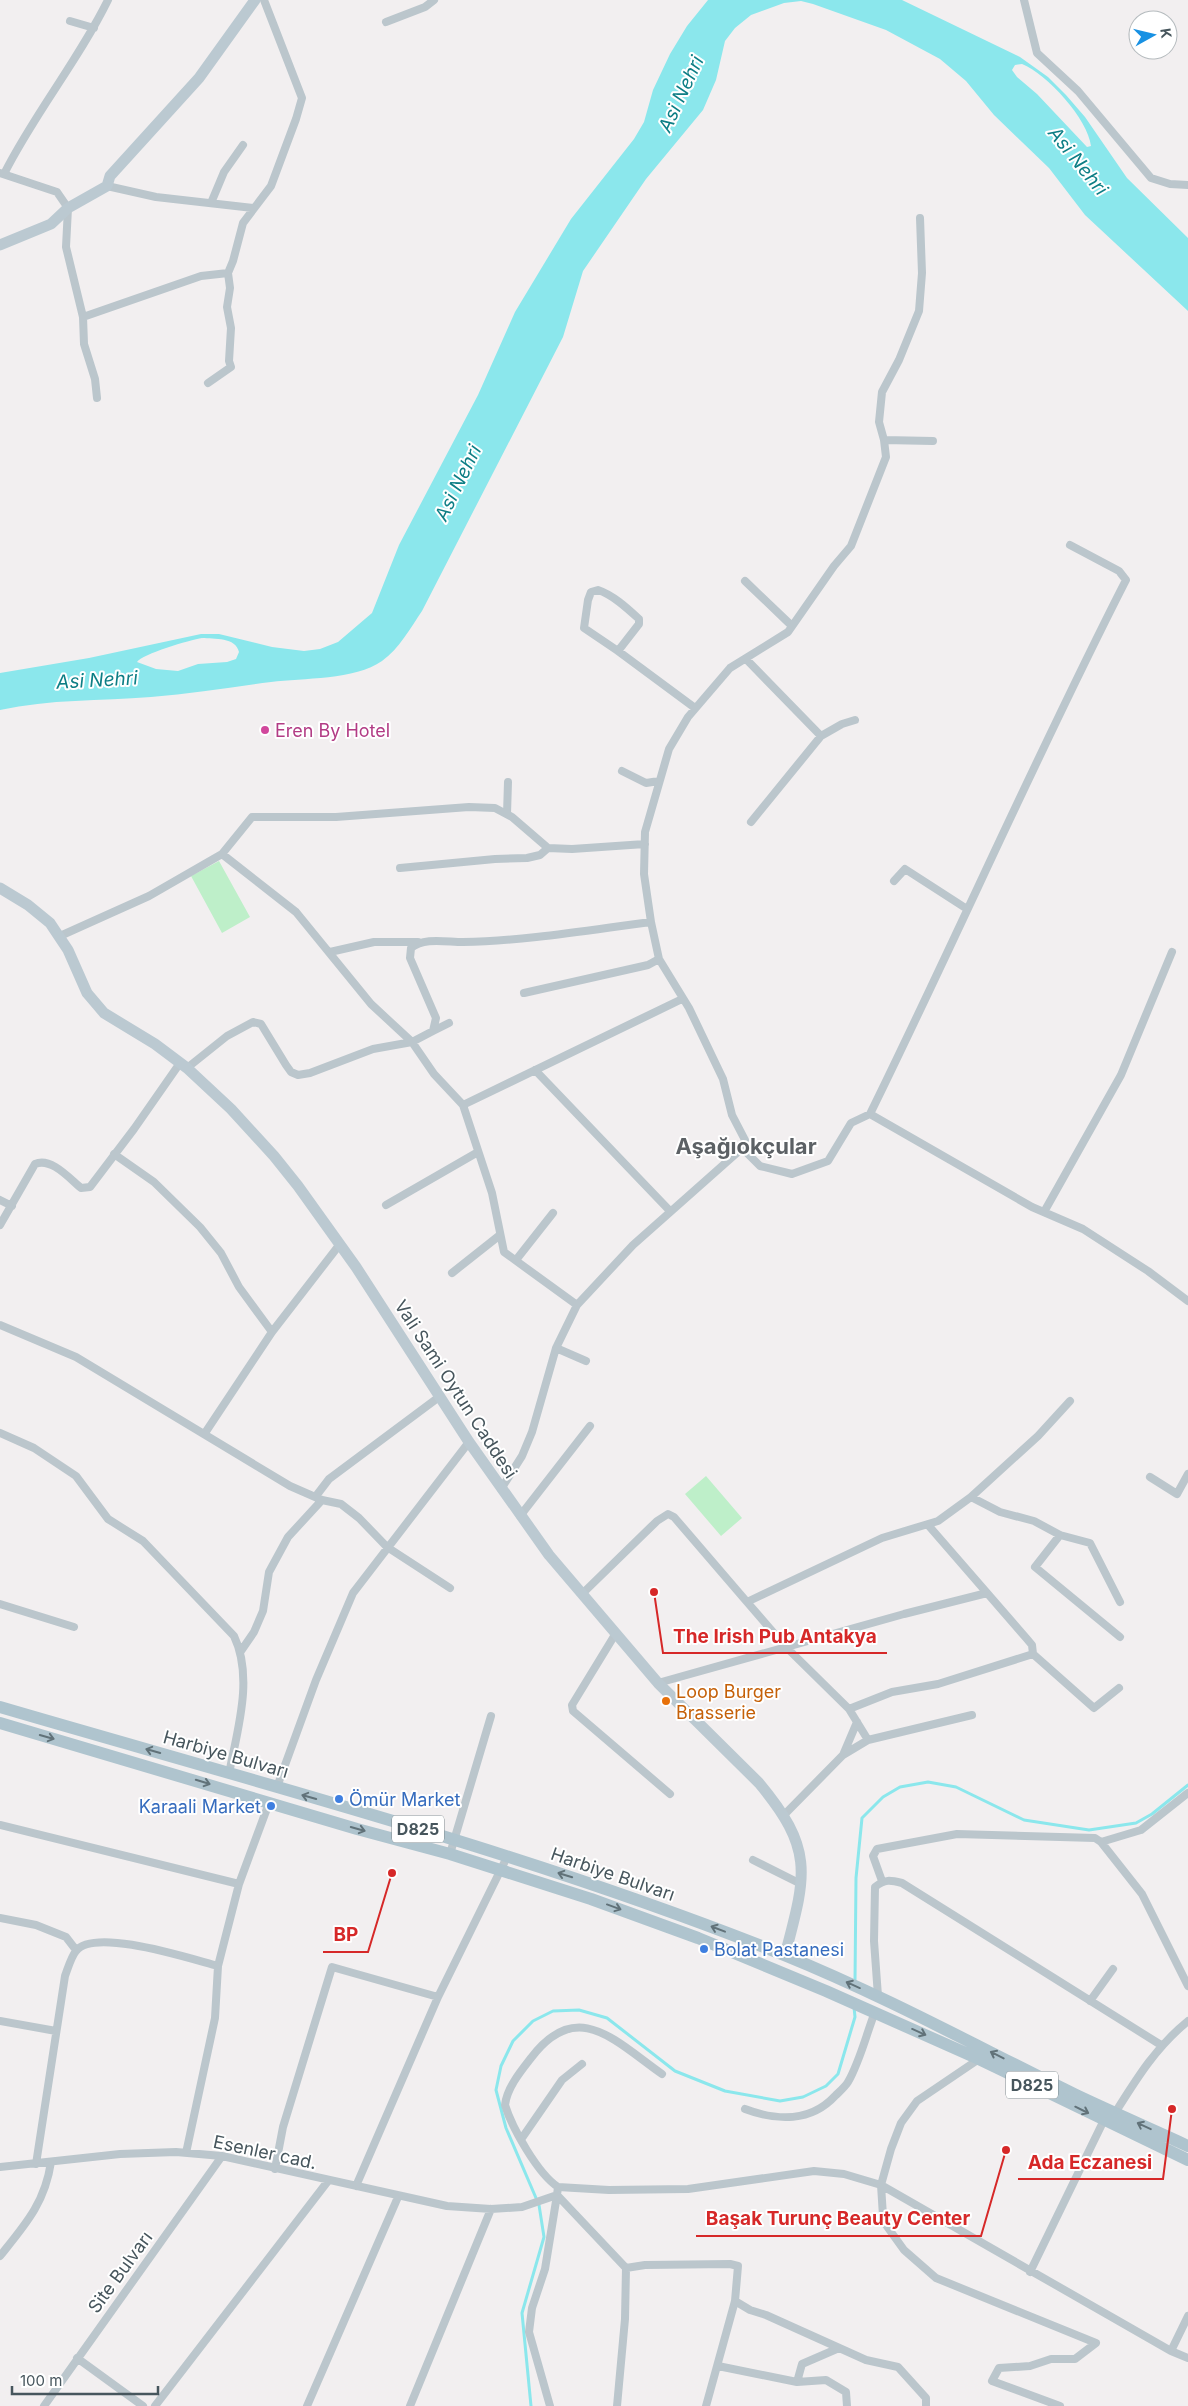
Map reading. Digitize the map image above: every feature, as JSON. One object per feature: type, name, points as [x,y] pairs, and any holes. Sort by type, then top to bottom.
[{"type":"main road","name":"Harbiye Bulvarı","points":[[0,1707],[455,1840],[650,1904],[785,1955],[878,1996],[1110,2116],[1188,2160]]},
{"type":"main road","name":"Harbiye Bulvarı","points":[[0,1724],[450,1854],[591,1899],[698,1938],[875,2012],[1110,2116],[1188,2146]]},
{"type":"street","points":[[97,398],[95,379],[84,344],[83,317],[66,247],[68,208],[57,192],[2,173],[94,28],[108,0]]},
{"type":"street","points":[[107,186],[110,176],[199,78],[255,0]]},
{"type":"street","points":[[208,383],[231,367],[229,361],[231,328],[227,307],[230,288],[228,273],[243,224],[271,186],[302,98],[264,0]]},
{"type":"street","points":[[386,22],[425,7],[434,0]]},
{"type":"street","points":[[1024,0],[1037,53],[1078,91],[1151,178],[1170,184],[1188,185]]},
{"type":"street","points":[[70,21],[94,28]]},
{"type":"street","points":[[211,203],[224,172],[243,145]]},
{"type":"street","points":[[0,245],[51,224],[68,208],[107,186],[156,197],[253,208]]},
{"type":"street","points":[[501,1490],[522,1456],[532,1432],[556,1348],[577,1305],[632,1245],[741,1147],[745,1140],[732,1115],[723,1079],[689,1008],[660,959],[651,922],[644,874],[645,832],[669,749],[695,708],[730,668],[788,632],[834,566],[851,546],[886,457],[879,422],[882,392],[899,360],[919,311],[922,273],[920,218]]},
{"type":"street","points":[[83,317],[201,276],[228,273]]},
{"type":"street","points":[[884,440],[933,442]]},
{"type":"street","points":[[741,1147],[760,1166],[792,1174],[828,1161],[851,1123],[870,1114],[1126,580],[1119,571],[1070,545]]},
{"type":"street","points":[[745,581],[792,626]]},
{"type":"street","points":[[618,651],[639,624],[639,619],[604,592],[598,590],[591,592],[584,628],[695,708]]},
{"type":"street","points":[[746,659],[821,736]]},
{"type":"street","points":[[751,822],[821,736],[842,724],[855,720]]},
{"type":"street","points":[[622,771],[646,783],[659,781]]},
{"type":"street","points":[[507,814],[508,782]]},
{"type":"street","points":[[60,936],[149,896],[222,854],[252,817],[336,817],[469,807],[494,808],[507,814],[548,848],[572,849],[644,844]]},
{"type":"street","points":[[400,868],[495,859],[527,858],[540,855],[548,848]]},
{"type":"street","points":[[222,854],[296,912],[371,1004],[412,1042],[434,1074],[464,1105],[492,1193],[504,1252],[577,1305]]},
{"type":"street","points":[[894,881],[904,869],[967,909]]},
{"type":"street","name":"Vali Sami Oytun Caddesi","points":[[0,888],[42,916],[60,936],[87,993],[96,1005],[115,1021],[155,1044],[184,1065],[261,1141],[298,1186],[340,1244],[439,1397],[520,1516],[582,1594],[658,1683],[759,1783],[784,1815],[791,1828],[800,1854],[801,1884],[785,1955]]},
{"type":"street","points":[[330,952],[374,942],[464,942],[651,922]]},
{"type":"street","points":[[418,942],[411,948],[410,958],[428,989],[436,1018],[433,1031]]},
{"type":"street","points":[[1044,1212],[1121,1075],[1172,952]]},
{"type":"street","points":[[524,993],[648,965],[660,959]]},
{"type":"street","points":[[464,1105],[682,999]]},
{"type":"street","points":[[0,1225],[35,1164],[40,1162],[49,1163],[81,1188],[90,1187],[184,1065],[227,1036],[253,1022],[261,1024],[286,1065],[292,1072],[298,1075],[310,1073],[373,1049],[412,1042],[449,1023]]},
{"type":"street","points":[[535,1070],[670,1211]]},
{"type":"street","points":[[870,1114],[1032,1207],[1083,1229],[1148,1271],[1188,1301]]},
{"type":"street","points":[[386,1205],[478,1152]]},
{"type":"street","points":[[114,1154],[154,1182],[200,1227],[221,1253],[239,1286],[272,1332]]},
{"type":"street","points":[[0,1200],[12,1206]]},
{"type":"street","points":[[516,1260],[553,1213]]},
{"type":"street","points":[[452,1272],[500,1235]]},
{"type":"street","points":[[205,1433],[272,1332],[340,1244]]},
{"type":"street","points":[[0,1325],[76,1357],[205,1433],[290,1486],[319,1498],[341,1504],[359,1518],[387,1547],[450,1588]]},
{"type":"street","points":[[556,1348],[586,1362]]},
{"type":"street","points":[[241,1651],[254,1632],[260,1618],[269,1572],[288,1537],[319,1498],[329,1479],[439,1397]]},
{"type":"street","points":[[747,1602],[882,1538],[938,1521],[971,1497],[1038,1436],[1070,1401]]},
{"type":"street","points":[[520,1516],[590,1426]]},
{"type":"street","points":[[0,1433],[34,1448],[76,1476],[108,1519],[143,1541],[234,1636],[241,1651],[243,1684],[229,1774]]},
{"type":"street","points":[[277,1788],[316,1680],[353,1593],[469,1442]]},
{"type":"street","points":[[1150,1478],[1177,1494],[1188,1474]]},
{"type":"street","points":[[971,1497],[1000,1512],[1034,1521],[1060,1535],[1090,1543],[1120,1602]]},
{"type":"street","points":[[582,1594],[657,1521],[668,1514],[674,1518],[786,1647],[849,1709],[868,1740]]},
{"type":"street","points":[[928,1525],[1032,1645],[1033,1654],[1094,1708],[1119,1688]]},
{"type":"street","points":[[1060,1535],[1035,1567],[1120,1637]]},
{"type":"street","points":[[658,1683],[987,1593]]},
{"type":"street","points":[[0,1604],[74,1627]]},
{"type":"street","points":[[616,1633],[572,1705],[574,1711],[670,1794]]},
{"type":"street","points":[[849,1709],[892,1692],[938,1684],[1033,1654]]},
{"type":"street","points":[[450,1854],[491,1716]]},
{"type":"street","points":[[784,1815],[843,1755],[868,1740],[972,1716]]},
{"type":"street","points":[[843,1755],[857,1722]]},
{"type":"street","points":[[1101,1842],[1141,1830],[1188,1793]]},
{"type":"street","points":[[186,2153],[215,2018],[218,1966],[239,1884],[270,1803]]},
{"type":"street","points":[[0,1825],[239,1884]]},
{"type":"street","points":[[882,1881],[873,1856],[877,1849],[930,1837],[982,1833],[1095,1838],[1101,1842],[1142,1894],[1188,1986]]},
{"type":"street","points":[[356,2186],[438,1997],[507,1857]]},
{"type":"street","points":[[753,1860],[801,1884]]},
{"type":"street","points":[[878,1996],[874,1941],[875,1887],[882,1881],[889,1880],[902,1883],[1161,2045]]},
{"type":"street","points":[[0,1918],[36,1925],[66,1937],[76,1950]]},
{"type":"street","points":[[36,2164],[65,1976],[76,1950],[102,1941],[122,1942],[218,1966]]},
{"type":"street","points":[[275,2169],[283,2127],[332,1967],[438,1997]]},
{"type":"street","points":[[1090,2001],[1113,1969]]},
{"type":"street","points":[[746,2109],[764,2116],[782,2118],[816,2111],[827,2105],[848,2082],[875,2012]]},
{"type":"street","points":[[0,2021],[56,2031]]},
{"type":"street","points":[[1030,2272],[1110,2116],[1147,2061],[1161,2045],[1188,2021]]},
{"type":"street","points":[[617,2406],[625,2319],[626,2268],[548,2181],[537,2166],[507,2112],[506,2096],[538,2048],[567,2028],[578,2025],[594,2029],[662,2074]]},
{"type":"street","points":[[979,2059],[917,2101],[901,2123],[891,2149],[881,2185],[883,2216],[886,2225],[904,2250],[936,2278],[1096,2343],[1075,2359],[1051,2359],[1030,2366],[999,2368],[992,2381],[1060,2406]]},
{"type":"street","points":[[522,2138],[562,2080],[582,2064]]},
{"type":"street","name":"Esenler cad.","points":[[0,2167],[120,2154],[186,2153],[222,2156],[398,2197],[447,2206],[491,2209],[522,2207],[557,2191],[688,2189],[814,2171],[844,2174],[881,2185],[1030,2272],[1188,2358]]},
{"type":"street","name":"Site Bulvarı","points":[[44,2406],[222,2156]]},
{"type":"street","points":[[0,2256],[32,2216],[48,2184],[51,2162]]},
{"type":"street","points":[[155,2406],[328,2181]]},
{"type":"street","points":[[550,2406],[529,2332],[532,2308],[545,2269],[557,2191]]},
{"type":"street","points":[[307,2406],[398,2197]]},
{"type":"street","points":[[410,2406],[491,2209]]},
{"type":"street","points":[[626,2268],[645,2265],[730,2264],[738,2266],[734,2301],[706,2406]]},
{"type":"street","points":[[734,2301],[750,2310],[766,2315],[866,2360],[898,2367],[926,2398],[926,2406]]},
{"type":"street","points":[[1171,2350],[1188,2316]]},
{"type":"street","points":[[797,2382],[802,2364],[839,2348]]},
{"type":"street","points":[[77,2358],[143,2406]]},
{"type":"street","points":[[718,2366],[797,2382],[826,2380],[846,2392],[847,2406]]},
{"type":"green space","points":[[219,861],[250,917],[222,933],[191,876]]},
{"type":"green space","points":[[706,1476],[742,1518],[721,1536],[685,1494]]},
{"type":"water","name":"Asi Nehri","points":[[708,0],[902,0],[1020,57],[1048,77],[1066,95],[1085,117],[1127,178],[1188,238],[1188,311],[1085,215],[1049,168],[994,115],[966,81],[940,59],[886,30],[813,4],[801,1],[784,3],[751,15],[735,28],[725,41],[716,80],[703,110],[646,179],[583,271],[563,337],[422,611],[404,638],[388,656],[371,667],[343,675],[271,682],[166,696],[38,704],[0,710],[0,673],[89,658],[201,634],[219,634],[272,647],[304,651],[320,649],[338,642],[372,613],[399,545],[478,395],[515,312],[571,219],[634,139],[644,122],[653,90],[670,54],[687,26]],"holes":[[[1022,64],[1043,77],[1065,99],[1082,123],[1091,146],[1087,147],[1037,94],[1017,77],[1012,70],[1015,65]],[[202,638],[224,640],[234,644],[239,652],[236,659],[227,662],[198,664],[178,671],[156,669],[137,662],[157,651]]]},
{"type":"waterway","points":[[855,1981],[856,1878],[862,1818],[883,1797],[900,1787],[928,1782],[956,1787],[1024,1820],[1089,1830],[1136,1823],[1152,1814],[1188,1785]]},
{"type":"waterway","points":[[531,2406],[522,2313],[544,2237],[539,2205],[506,2128],[496,2090],[501,2066],[513,2041],[533,2021],[553,2011],[579,2010],[607,2018],[675,2071],[725,2091],[780,2101],[803,2097],[826,2086],[838,2074],[855,2017],[854,2007]]},
{"type":"place","name":"Eren By Hotel","points":[[265,730]]},
{"type":"place","name":"The Irish Pub Antakya","points":[[654,1592]]},
{"type":"place","name":"Loop Burger Brasserie","points":[[666,1701]]},
{"type":"place","name":"Ömür Market","points":[[339,1799]]},
{"type":"place","name":"Karaali Market","points":[[271,1806]]},
{"type":"place","name":"BP","points":[[392,1873]]},
{"type":"place","name":"Bolat Pastanesi","points":[[704,1949]]},
{"type":"place","name":"Ada Eczanesi","points":[[1172,2109]]},
{"type":"place","name":"Başak Turunç Beauty Center","points":[[1006,2150]]},
{"type":"district","name":"Aşağıokçular","points":[[746,1146]]}]
